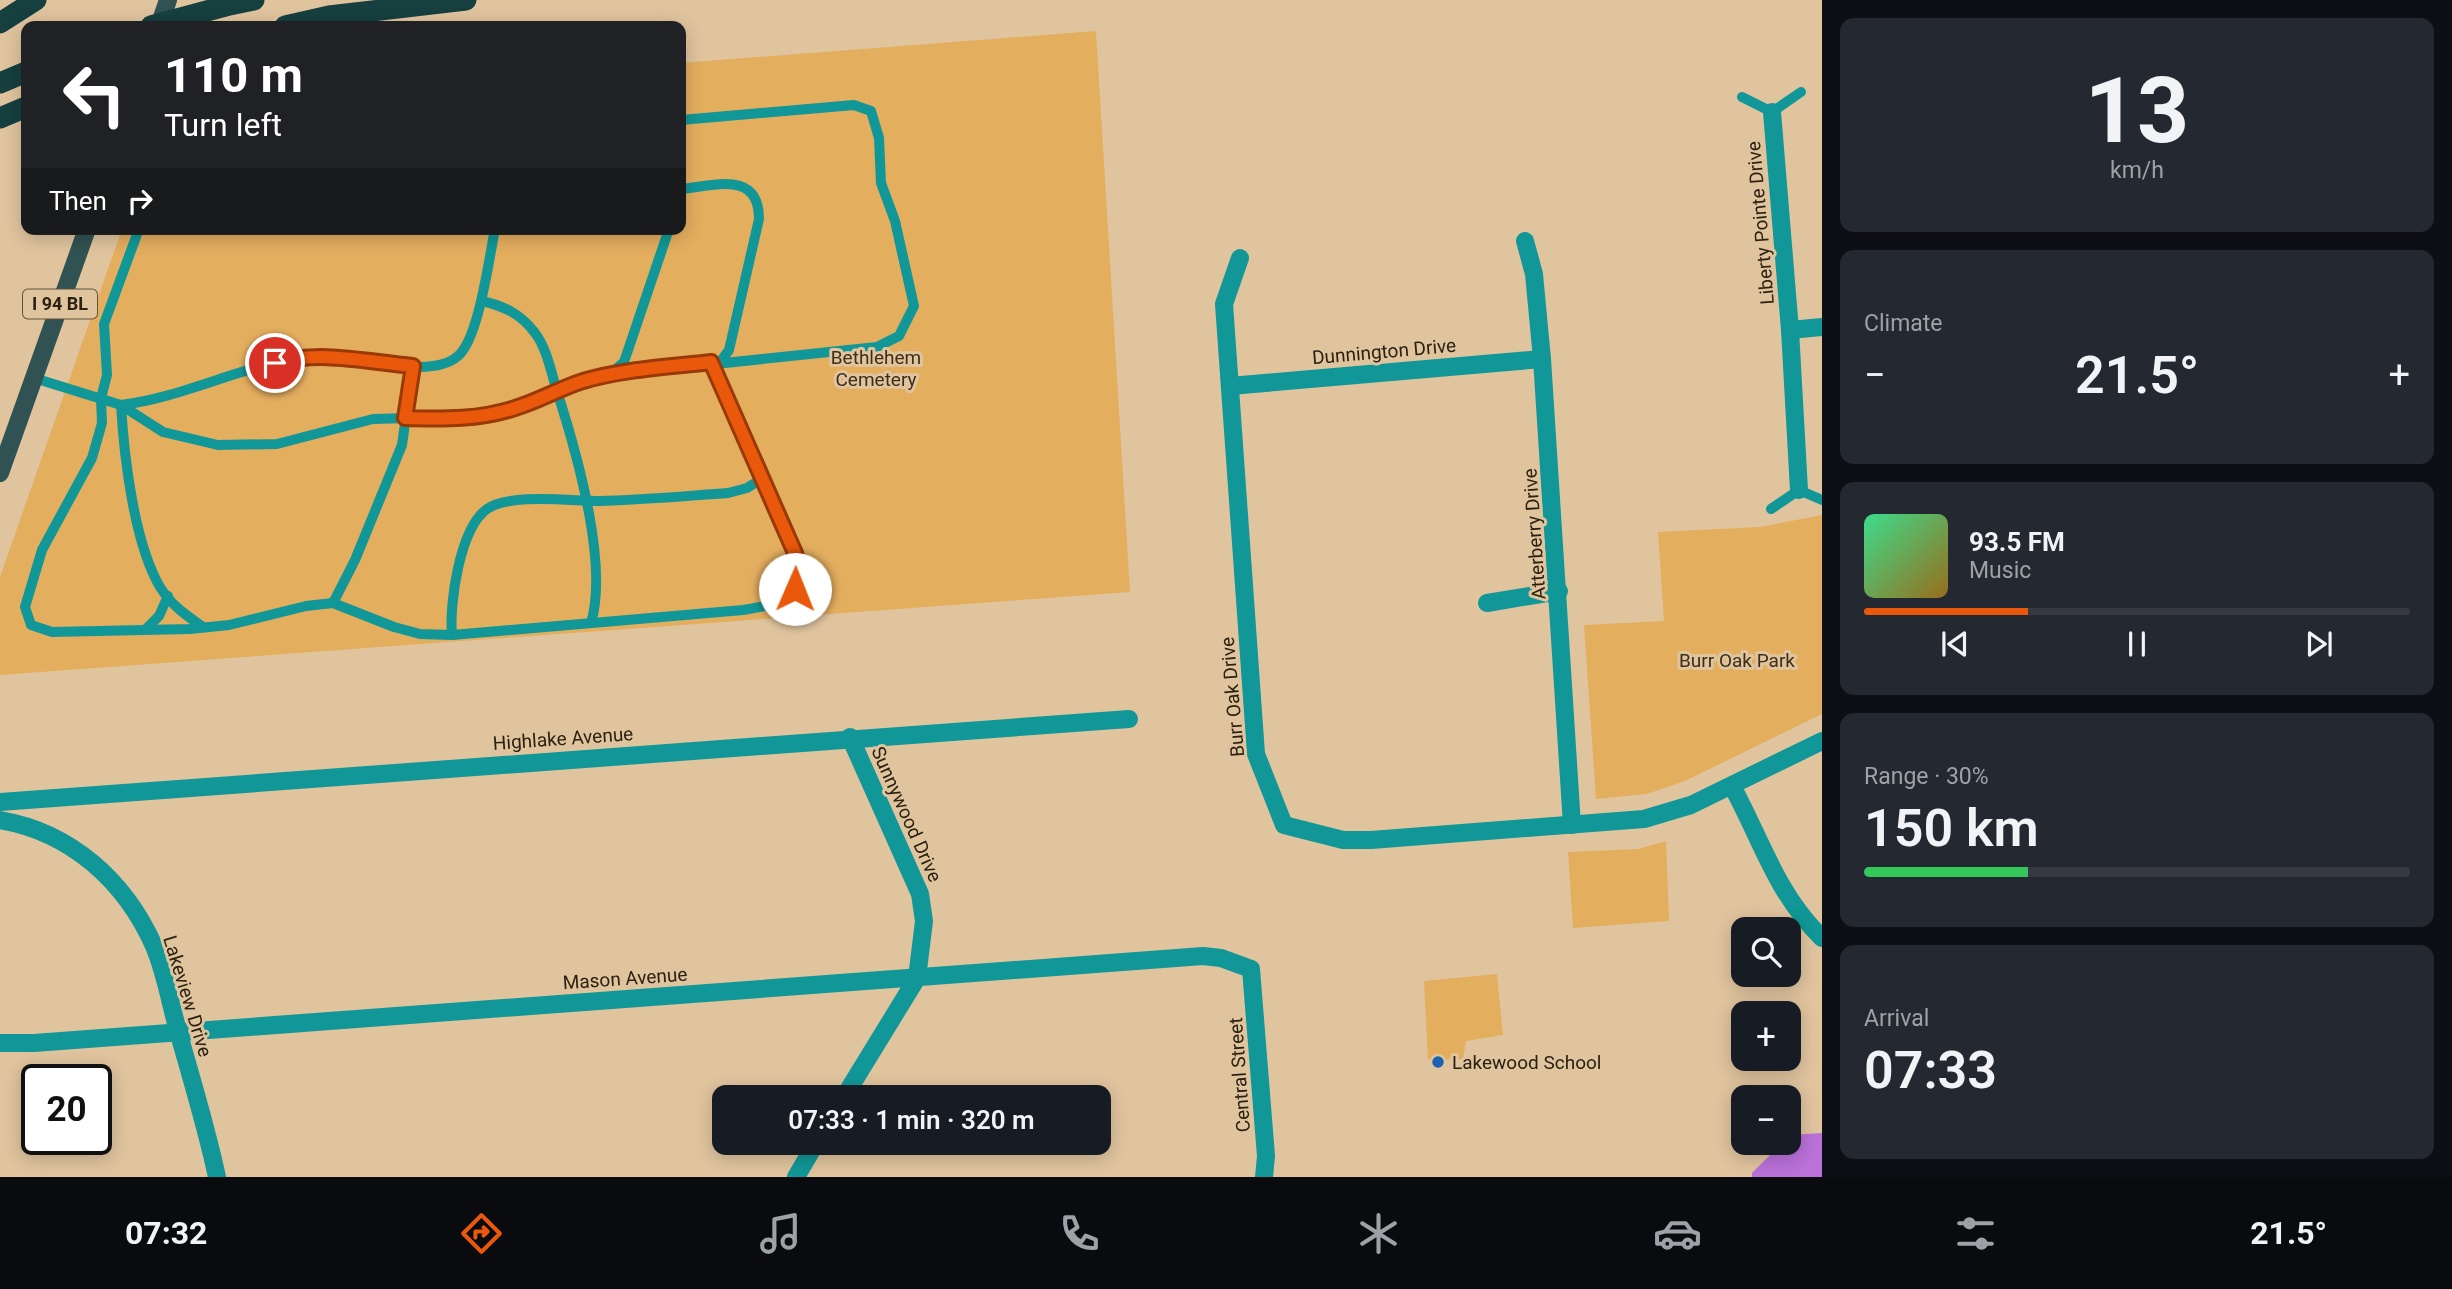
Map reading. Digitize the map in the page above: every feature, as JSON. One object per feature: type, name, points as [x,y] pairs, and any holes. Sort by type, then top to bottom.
[{"type":"highway","points":[[0,23],[36,0]]},
{"type":"highway","points":[[170,21],[254,0]]},
{"type":"highway","points":[[307,21],[466,0]]},
{"type":"highway","points":[[0,83],[21,74]]},
{"type":"highway","points":[[0,118],[21,109]]},
{"type":"main road","points":[[161,21],[169,0]]},
{"type":"main road","name":"I 94 BL","points":[[0,473],[85,235]]},
{"type":"street","name":"Liberty Pointe Drive","points":[[1772,112],[1790,330],[1799,490]]},
{"type":"street","name":"Atterberry Drive","points":[[1525,242],[1534,274],[1542,359],[1572,825]]},
{"type":"street","name":"Burr Oak Drive","points":[[1240,258],[1224,304],[1256,754],[1284,825],[1343,840],[1644,819],[1691,805],[1822,741]]},
{"type":"street","points":[[1790,330],[1822,327]]},
{"type":"street","name":"Dunnington Drive","points":[[1230,386],[1542,359]]},
{"type":"street","points":[[1488,603],[1559,591]]},
{"type":"street","name":"Highlake Avenue","points":[[0,802],[850,737],[1129,719]]},
{"type":"street","name":"Sunnywood Drive","points":[[850,737],[920,894],[924,921],[917,978],[851,1085]]},
{"type":"street","points":[[1732,786],[1777,880],[1798,915],[1822,938]]},
{"type":"street","name":"Lakeview Drive","points":[[0,820],[49,834],[106,873],[131,904],[154,947],[217,1177]]},
{"type":"street","name":"Mason Avenue","points":[[0,1043],[1203,956],[1221,958],[1251,969]]},
{"type":"street","name":"Central Street","points":[[1251,969],[1266,1156],[1264,1177]]},
{"type":"street","points":[[796,1177],[809,1155]]},
{"type":"lane","points":[[1742,97],[1772,112],[1801,92]]},
{"type":"lane","points":[[34,378],[121,405],[163,432],[218,445],[277,444],[373,419],[482,416],[516,408],[557,391],[610,375],[877,346],[899,336],[914,306],[898,232],[881,183],[879,138],[871,111],[854,105],[686,120]]},
{"type":"lane","points":[[686,189],[736,184],[751,189],[759,201],[759,219],[729,350],[716,362]]},
{"type":"lane","points":[[137,235],[104,324],[107,376],[101,398],[102,424],[92,458],[42,550],[25,607],[31,625],[52,632],[204,627],[333,603],[407,631],[453,635],[743,610],[770,606],[786,600],[795,589],[800,572],[716,362]]},
{"type":"lane","points":[[121,405],[153,401],[292,358],[366,358],[413,366],[447,364],[460,355],[482,301],[494,235]]},
{"type":"lane","points":[[610,375],[624,362],[667,235]]},
{"type":"lane","points":[[482,301],[518,314],[536,335],[557,391],[583,479],[597,586],[591,623]]},
{"type":"lane","points":[[333,603],[382,499],[402,445],[413,366]]},
{"type":"lane","points":[[121,405],[124,448],[138,527],[160,587],[182,613],[204,627]]},
{"type":"lane","points":[[453,635],[452,604],[466,541],[476,519],[489,507],[511,501],[586,501],[728,494],[747,488],[762,478]]},
{"type":"lane","points":[[1771,509],[1799,490],[1822,500]]},
{"type":"lane","points":[[146,629],[159,616],[168,596]]},
{"type":"green space","name":"Bethlehem Cemetery","points":[[1096,31],[1130,592],[0,675],[0,577],[120,235],[686,235],[686,63]]},
{"type":"green space","name":"Burr Oak Park","points":[[1822,515],[1822,714],[1685,781],[1647,794],[1596,799],[1584,625],[1664,621],[1658,532],[1760,527]]},
{"type":"green space","points":[[1666,841],[1669,921],[1573,928],[1568,852],[1638,849]]},
{"type":"green space","points":[[1497,974],[1503,1035],[1466,1041],[1463,1059],[1428,1060],[1424,981]]},
{"type":"shaded area","points":[[1822,1133],[1822,1177],[1752,1177],[1752,1173],[1770,1155],[1801,1155],[1801,1134]]},
{"type":"place","name":"Lakewood School","points":[[1438,1062]]},
{"type":"route","points":[[275,363],[292,358],[333,356],[366,358],[413,366],[405,418],[448,419],[482,416],[516,408],[581,382],[610,375],[711,362],[795,553],[800,572],[795,589]]}]
